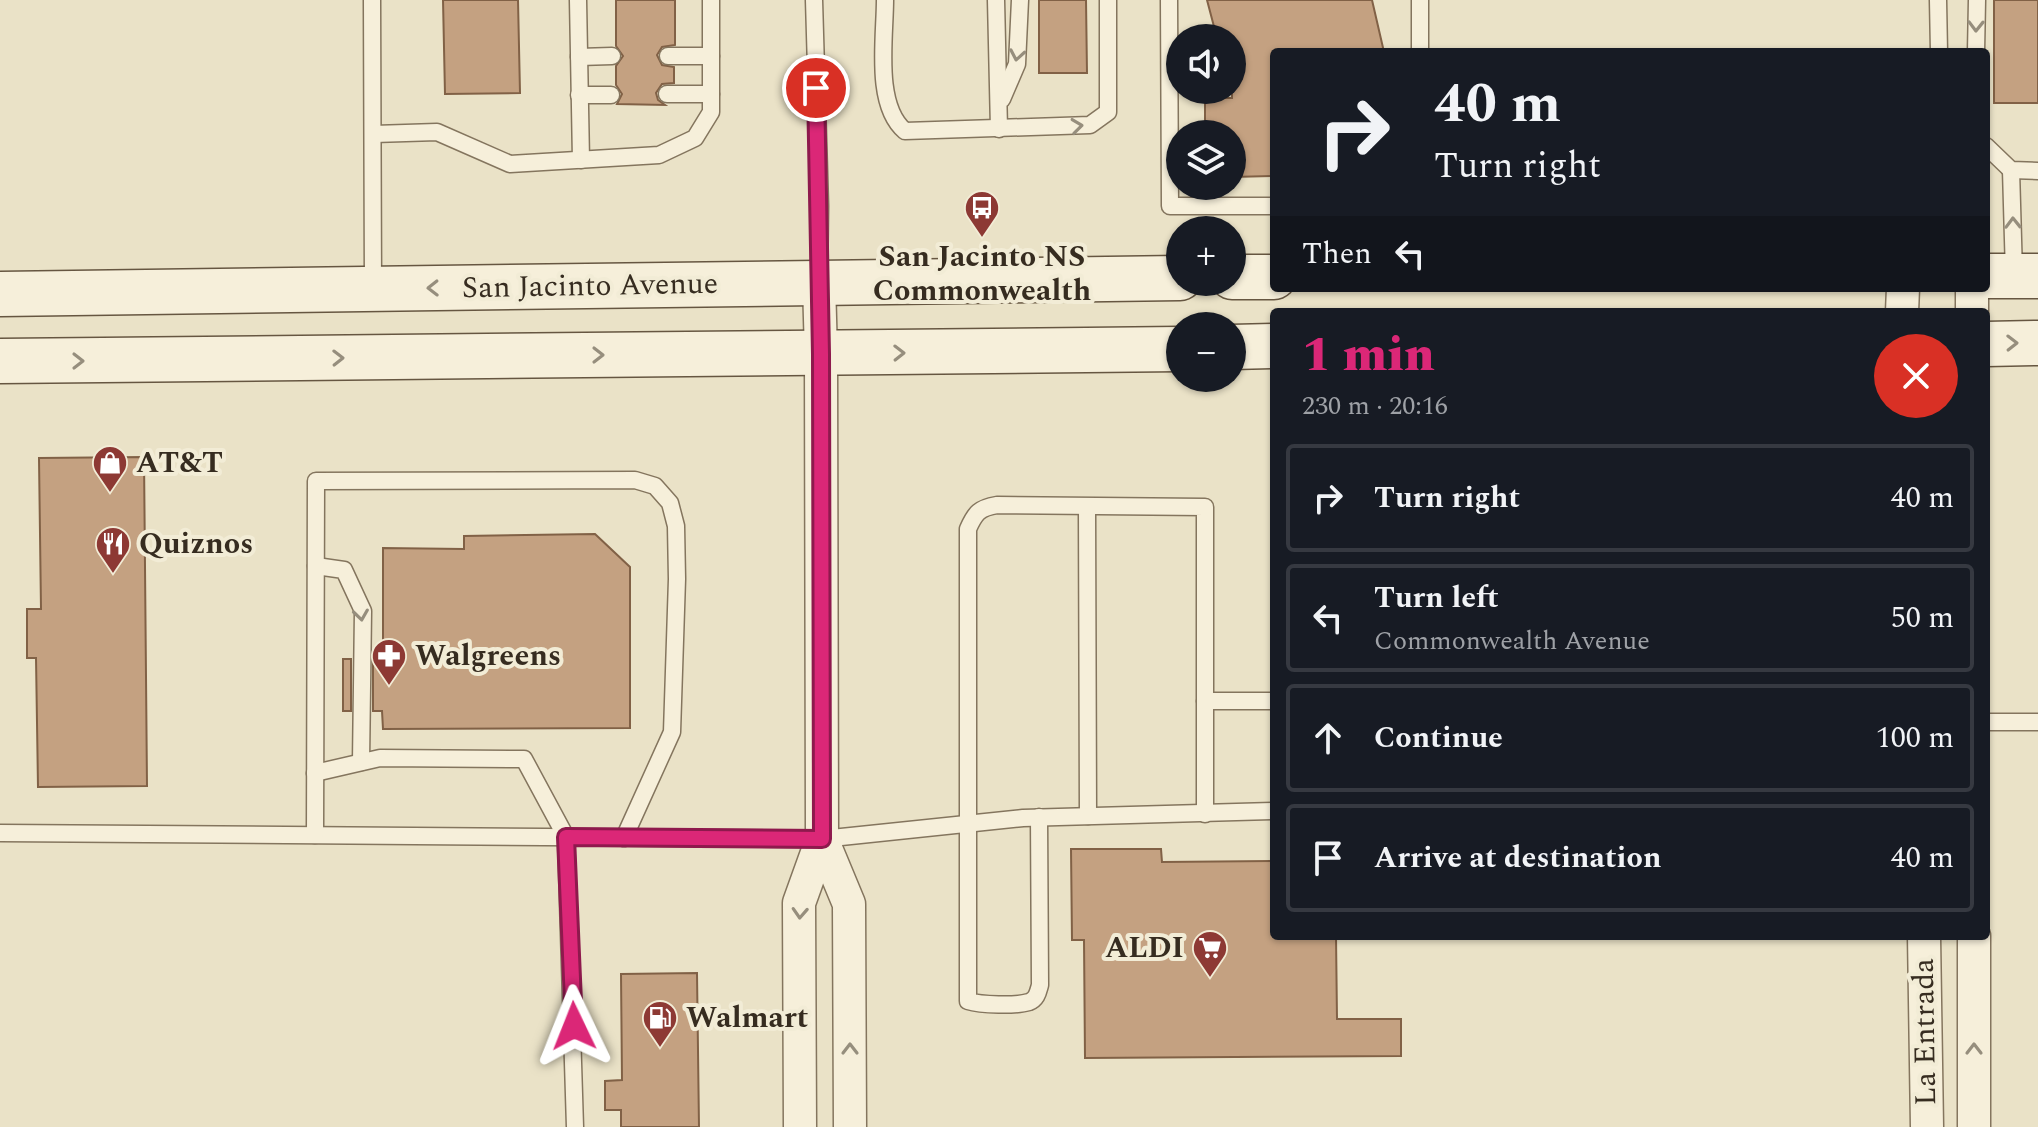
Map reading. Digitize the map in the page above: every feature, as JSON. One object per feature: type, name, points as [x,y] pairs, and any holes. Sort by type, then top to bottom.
[{"type":"main road","points":[[1246,277],[1270,277]]},
{"type":"main road","name":"San Jacinto Avenue","points":[[0,294],[1166,278]]},
{"type":"main road","points":[[0,321],[20,318],[246,314],[298,292]]},
{"type":"main road","points":[[1990,344],[2038,343]]},
{"type":"main road","points":[[1246,347],[1270,346]]},
{"type":"main road","points":[[0,361],[1166,349]]},
{"type":"street","points":[[800,1127],[799,903],[822,839],[819,283]]},
{"type":"street","points":[[822,839],[849,904],[850,1127]]},
{"type":"street","name":"La Entrada","points":[[1924,940],[1927,1127]]},
{"type":"street","name":"La Entrada","points":[[1974,940],[1974,1127]]},
{"type":"lane","points":[[372,0],[373,289]]},
{"type":"lane","points":[[578,0],[581,160]]},
{"type":"lane","points":[[374,134],[437,132],[510,164],[659,155],[695,138],[711,112],[711,0]]},
{"type":"lane","points":[[814,0],[819,283]]},
{"type":"lane","points":[[885,0],[886,100],[894,121],[905,131],[1090,125],[1108,112],[1106,0]]},
{"type":"lane","points":[[996,0],[999,129]]},
{"type":"lane","points":[[998,107],[1017,64],[1020,0]]},
{"type":"lane","points":[[1169,0],[1170,206],[1270,206]]},
{"type":"lane","points":[[1420,0],[1420,48]]},
{"type":"lane","points":[[1938,0],[1939,48]]},
{"type":"lane","points":[[1976,48],[1977,0]]},
{"type":"lane","points":[[579,57],[612,56]]},
{"type":"lane","points":[[668,56],[711,56]]},
{"type":"lane","points":[[667,94],[711,94]]},
{"type":"lane","points":[[579,95],[611,95]]},
{"type":"lane","points":[[1990,150],[2011,170],[2038,171]]},
{"type":"lane","points":[[2011,170],[2013,276]]},
{"type":"lane","points":[[315,835],[316,481],[635,480],[655,486],[670,503],[676,526],[677,579],[672,732],[624,838]]},
{"type":"lane","points":[[1039,817],[1040,985],[1037,997],[1029,1002],[979,1005],[968,1001],[968,529],[974,514],[983,507],[1205,507],[1205,814]]},
{"type":"lane","points":[[1087,507],[1088,816]]},
{"type":"lane","points":[[316,566],[344,570],[363,611],[361,762]]},
{"type":"lane","points":[[1205,701],[1270,701]]},
{"type":"lane","points":[[1990,722],[2038,722]]},
{"type":"lane","points":[[315,773],[380,758],[524,759],[566,837],[575,1127]]},
{"type":"lane","points":[[0,833],[822,839],[1039,817],[1270,811]]},
{"type":"building","points":[[443,0],[518,0],[520,93],[445,94]]},
{"type":"building","points":[[616,0],[675,0],[675,45],[662,47],[657,55],[662,65],[674,67],[674,83],[662,84],[656,93],[658,100],[665,105],[617,104],[622,94],[616,85],[616,66],[623,56],[616,46]]},
{"type":"building","points":[[1039,0],[1086,0],[1087,73],[1039,73]]},
{"type":"building","points":[[1207,0],[1372,0],[1383,48],[1270,48],[1270,176],[1246,177],[1246,120],[1205,120],[1205,104],[1246,104],[1246,24],[1213,24]]},
{"type":"building","points":[[1994,0],[2038,0],[2038,103],[1994,103]]},
{"type":"building","points":[[144,457],[147,786],[38,787],[36,658],[27,658],[27,609],[41,609],[39,458]]},
{"type":"building","name":"Walgreens","points":[[595,534],[630,567],[630,728],[383,729],[382,711],[373,711],[373,659],[383,659],[383,548],[464,549],[464,536]]},
{"type":"building","points":[[343,659],[351,659],[351,711],[343,711]]},
{"type":"building","name":"ALDI","points":[[1071,849],[1161,849],[1162,862],[1270,861],[1270,940],[1336,940],[1337,1019],[1401,1019],[1401,1056],[1085,1058],[1084,940],[1072,940]]},
{"type":"building","name":"Walmart","points":[[697,973],[699,1127],[621,1127],[621,1110],[605,1110],[605,1081],[622,1080],[621,974]]},
{"type":"place","name":"San Jacinto NS Commonwealth","points":[[982,239]]},
{"type":"place","name":"AT&T","points":[[110,494]]},
{"type":"place","name":"Quiznos","points":[[113,575]]},
{"type":"place","name":"Walgreens","points":[[389,687]]},
{"type":"place","name":"ALDI","points":[[1210,979]]},
{"type":"place","name":"Walmart","points":[[660,1049]]},
{"type":"route","points":[[574,1026],[566,837],[822,839],[820,206],[816,88]]}]
